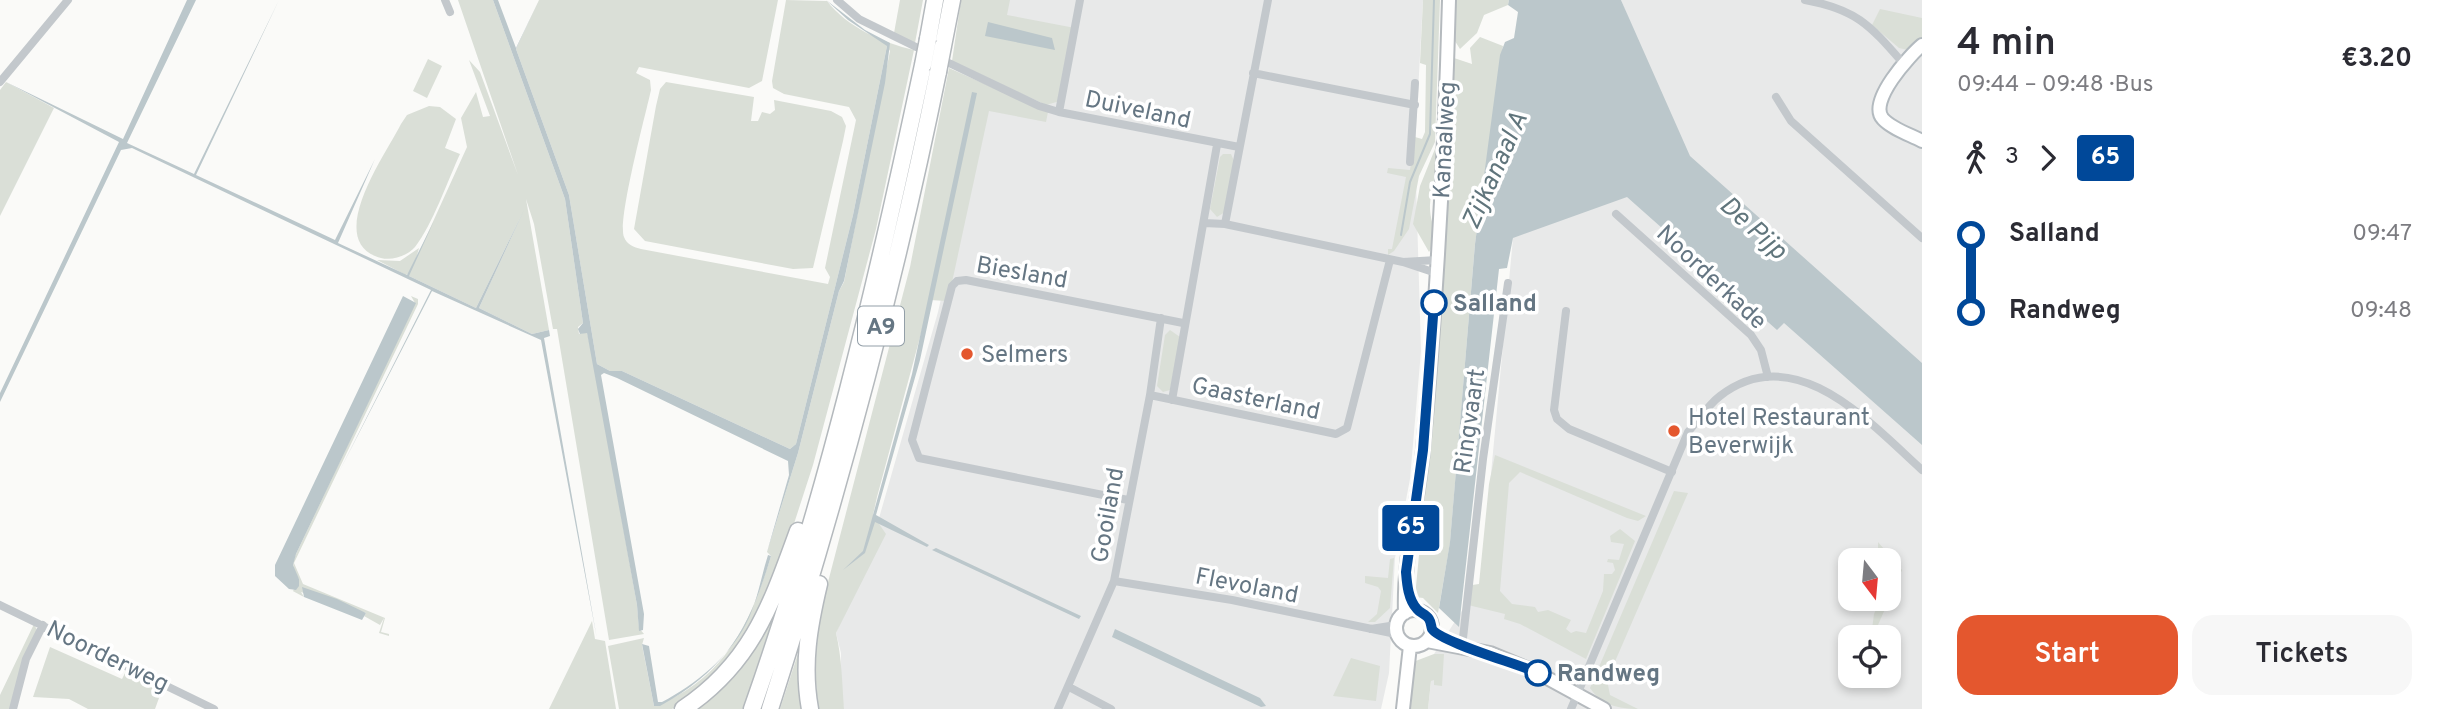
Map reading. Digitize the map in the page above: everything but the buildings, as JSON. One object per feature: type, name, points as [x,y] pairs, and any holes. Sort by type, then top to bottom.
[{"type":"highway","name":"A9","points":[[751,709],[819,496],[883,250],[929,44],[935,0]]},
{"type":"highway","name":"A9","points":[[929,44],[951,0]]},
{"type":"highway","name":"A9","points":[[770,709],[841,480],[944,68],[929,44]]},
{"type":"highway","name":"A9","points":[[810,709],[805,677],[807,640],[837,518],[841,480]]},
{"type":"highway","name":"A9","points":[[683,709],[722,680],[752,641],[776,592],[800,527],[819,496]]},
{"type":"main road","name":"Kanaalweg","points":[[1405,613],[1406,572],[1423,450],[1446,141],[1449,0]]},
{"type":"main road","points":[[1922,45],[1902,62],[1879,111],[1882,119],[1922,141]]},
{"type":"main road","name":"Kanaalweg","points":[[1406,572],[1410,595],[1418,611]]},
{"type":"main road","points":[[1404,709],[1410,646],[1396,629],[1405,613],[1418,611],[1429,619],[1432,628],[1462,647]]},
{"type":"main road","points":[[1427,641],[1432,628]]},
{"type":"main road","points":[[1410,646],[1427,641],[1462,647],[1511,662],[1579,694],[1604,709]]},
{"type":"street","points":[[0,82],[68,0]]},
{"type":"street","points":[[445,0],[450,12]]},
{"type":"street","points":[[837,0],[859,19],[929,44]]},
{"type":"street","name":"Duiveland","points":[[1080,0],[1059,112],[1217,145],[1240,147]]},
{"type":"street","points":[[1225,224],[1268,0]]},
{"type":"street","points":[[1805,0],[1837,6],[1852,14],[1878,35],[1902,62]]},
{"type":"street","points":[[944,68],[1059,112]]},
{"type":"street","points":[[1253,73],[1415,105]]},
{"type":"street","points":[[1410,162],[1416,83]]},
{"type":"street","points":[[1776,97],[1791,121],[1922,238]]},
{"type":"street","points":[[1172,400],[1217,145]]},
{"type":"street","name":"Noorderkade","points":[[1616,214],[1751,335],[1761,350],[1768,377]]},
{"type":"street","points":[[1203,223],[1225,224],[1390,260],[1436,266]]},
{"type":"street","name":"Gaasterland","points":[[1150,395],[1336,434],[1342,432],[1348,428],[1390,260]]},
{"type":"street","points":[[1403,262],[1436,266]]},
{"type":"street","name":"Biesland","points":[[1128,500],[919,458],[912,440],[952,286],[957,281],[967,280],[1184,323]]},
{"type":"street","name":"Ringvaart","points":[[1462,647],[1483,459],[1508,283]]},
{"type":"street","points":[[1566,311],[1554,410],[1557,419],[1569,429],[1672,472]]},
{"type":"street","name":"Gooiland","points":[[1058,709],[1114,581],[1150,395],[1161,318]]},
{"type":"street","points":[[1571,709],[1688,432],[1719,397],[1752,380],[1768,377],[1824,387],[1842,399],[1922,470]]},
{"type":"street","name":"Flevoland","points":[[1114,581],[1232,600],[1371,629],[1396,629]]},
{"type":"street","name":"Noorderweg","points":[[0,605],[214,709]]},
{"type":"street","points":[[13,709],[26,659],[43,625]]},
{"type":"street","points":[[1069,687],[1111,709]]},
{"type":"shaded area","points":[[458,0],[493,0],[565,199],[583,323],[578,327],[579,334],[587,332],[639,628],[644,634],[609,640],[557,329],[553,329],[534,224],[526,199],[549,330],[532,334],[479,308],[523,212],[476,308],[409,276],[409,273],[406,275],[377,260],[400,261],[419,248],[416,259],[467,147],[461,118],[476,92],[483,117],[490,116],[469,60],[480,72],[518,175]]},
{"type":"shaded area","points":[[539,0],[778,0],[762,81],[749,88],[639,67],[636,73],[650,80],[651,90],[628,190],[624,237],[629,244],[641,249],[828,284],[830,277],[825,268],[856,120],[849,107],[784,94],[773,88],[786,0],[827,1],[845,19],[866,33],[914,50],[876,229],[813,465],[779,570],[746,642],[687,700],[672,709],[619,709],[608,646],[644,638],[642,645],[654,706],[678,695],[717,665],[744,626],[771,556],[767,552],[798,453],[839,291],[844,282],[890,51],[887,46],[853,215],[796,444],[790,449],[622,371],[610,371],[597,364],[569,195],[516,49]]},
{"type":"shaded area","points":[[900,0],[923,0],[915,43],[894,33]]},
{"type":"shaded area","points":[[961,0],[1010,0],[1007,15],[1075,28],[1060,101],[1046,105],[952,61]]},
{"type":"shaded area","points":[[997,0],[1423,0],[1415,148],[1421,351],[1410,479],[1395,558],[1389,673],[1381,709],[844,709],[841,695],[841,653],[836,633],[867,560],[938,312],[987,95]]},
{"type":"shaded area","points":[[1423,0],[1440,0],[1435,142],[1419,176],[1409,229],[1394,251],[1388,255],[1388,249],[1392,249],[1406,177],[1387,173],[1388,168],[1410,170],[1415,137],[1422,139],[1425,132],[1426,65],[1420,63]]},
{"type":"shaded area","points":[[1453,0],[1509,0],[1508,5],[1484,15],[1477,33],[1460,49],[1453,38]]},
{"type":"shaded area","name":"De Pijp","points":[[1621,0],[1922,0],[1922,709],[1428,709],[1434,654],[1481,581],[1513,238],[1639,44]]},
{"type":"shaded area","points":[[1880,9],[1922,18],[1922,40],[1908,50],[1899,48],[1872,25]]},
{"type":"shaded area","points":[[1480,37],[1503,46],[1475,244],[1450,543],[1438,613],[1423,598],[1415,597],[1433,409],[1454,58],[1472,64],[1470,48]]},
{"type":"shaded area","points":[[428,59],[442,66],[427,98],[413,91]]},
{"type":"shaded area","points":[[949,68],[1048,112],[1046,122],[989,111],[951,287],[946,301],[930,300],[877,497],[873,515],[886,534],[836,633],[844,709],[818,709],[814,654],[821,609],[910,267]]},
{"type":"shaded area","points":[[6,82],[54,108],[0,216],[0,90]]},
{"type":"shaded area","points":[[666,82],[754,97],[751,121],[758,121],[762,112],[770,114],[775,110],[774,100],[831,111],[842,117],[846,126],[813,268],[793,269],[645,241],[634,229],[656,106],[660,89]]},
{"type":"shaded area","points":[[429,106],[440,107],[456,119],[445,148],[460,154],[434,215],[415,247],[399,257],[381,258],[364,249],[357,235],[357,216],[363,196],[407,115]]},
{"type":"shaded area","points":[[1439,139],[1439,155],[1430,205],[1434,240],[1429,252],[1413,224],[1420,186]]},
{"type":"shaded area","points":[[1223,154],[1231,154],[1234,161],[1225,212],[1217,217],[1210,209],[1220,157]]},
{"type":"shaded area","points":[[411,296],[418,299],[418,304],[294,563],[303,584],[385,618],[381,632],[389,636],[379,633],[384,618],[380,625],[364,616],[366,613],[301,592],[304,597],[289,589],[293,591],[299,579],[293,567],[296,554],[415,303]]},
{"type":"shaded area","points":[[1170,330],[1180,337],[1170,390],[1163,392],[1157,386],[1165,335]]},
{"type":"shaded area","points":[[1495,455],[1646,516],[1638,521],[1627,518],[1520,472],[1509,483],[1500,591],[1512,604],[1535,607],[1538,612],[1548,610],[1571,620],[1566,629],[1571,633],[1586,633],[1603,591],[1604,574],[1612,574],[1615,570],[1613,563],[1607,562],[1608,559],[1619,560],[1624,544],[1611,542],[1610,536],[1620,529],[1635,541],[1586,659],[1520,624],[1504,619],[1505,614],[1468,605],[1472,585],[1479,584],[1489,484]]},
{"type":"shaded area","points":[[1674,491],[1688,493],[1607,680],[1610,695],[1638,709],[1617,707],[1599,698],[1590,688]]},
{"type":"shaded area","points":[[1394,558],[1390,608],[1375,622],[1368,622],[1377,614],[1381,591],[1378,587],[1365,583],[1365,576],[1388,578],[1390,559]]},
{"type":"shaded area","points":[[782,590],[744,709],[690,709]]},
{"type":"shaded area","points":[[1875,611],[1884,611],[1878,625],[1873,625]]},
{"type":"shaded area","points":[[592,621],[595,639],[605,641],[616,709],[549,709]]},
{"type":"shaded area","points":[[34,624],[37,630],[11,709],[0,709],[0,695]]},
{"type":"shaded area","points":[[805,632],[806,709],[780,709]]},
{"type":"shaded area","points":[[50,647],[122,679],[127,669],[163,687],[155,709],[88,709],[69,699],[33,697]]},
{"type":"shaded area","points":[[1434,654],[1444,654],[1442,686],[1434,685],[1434,680],[1431,681],[1428,709],[1411,709],[1413,662]]},
{"type":"shaded area","points":[[1351,658],[1380,666],[1376,701],[1333,696]]},
{"type":"water","points":[[187,0],[196,0],[127,143],[194,174],[279,0],[196,175],[335,240],[375,159],[338,243],[407,275],[434,221],[409,276],[476,308],[524,210],[479,308],[532,334],[549,330],[550,336],[544,338],[597,639],[541,340],[432,291],[338,474],[431,290],[132,148],[121,150],[0,402],[0,393],[119,142],[6,82],[123,139]]},
{"type":"water","points":[[493,0],[498,0],[516,48],[539,0],[516,49],[569,195],[597,364],[610,371],[622,371],[790,449],[796,444],[853,215],[887,46],[848,20],[826,0],[865,30],[890,43],[885,83],[844,281],[839,291],[798,453],[767,552],[789,475],[788,461],[617,378],[604,373],[601,375],[644,614],[643,630],[639,631],[637,605],[587,333],[580,334],[578,329],[583,323],[565,199]]},
{"type":"water","name":"Zijkanaal A","points":[[1509,0],[1621,0],[1690,156],[1922,363],[1922,445],[1784,323],[1777,330],[1627,197],[1513,238],[1507,268],[1499,269],[1459,627],[1439,608],[1450,542],[1475,244],[1500,55],[1505,42],[1514,38],[1518,12],[1508,5]]},
{"type":"water","points":[[988,22],[1052,38],[1055,50],[985,36]]},
{"type":"water","points":[[972,92],[977,93],[920,360],[876,515],[929,545],[927,547],[875,522],[865,553],[843,570],[863,551],[912,374]]},
{"type":"water","points":[[403,296],[416,303],[296,554],[293,565],[299,586],[296,590],[289,589],[275,576],[275,565]]},
{"type":"water","points":[[936,548],[1081,616],[1079,619],[932,550]]},
{"type":"water","points":[[768,555],[771,556],[754,605]]},
{"type":"water","points":[[302,587],[366,613],[362,620],[304,597]]},
{"type":"water","points":[[754,605],[739,636],[733,644]]},
{"type":"water","points":[[1115,629],[1260,698],[1266,706],[1261,707],[1112,637]]},
{"type":"water","points":[[642,644],[649,646],[658,702],[687,687],[723,656],[703,677],[683,692],[660,706],[654,706]]},
{"type":"waterway","points":[[1401,235],[1410,182],[1430,134],[1434,0]]},
{"type":"bus line","name":"65","points":[[1434,303],[1423,450],[1414,503],[1406,572],[1407,586],[1418,611],[1426,615],[1439,635],[1462,647],[1490,653],[1538,673]]},
{"type":"place","name":"Salland","points":[[1434,303]]},
{"type":"place","name":"Selmers","points":[[967,354]]},
{"type":"place","name":"Hotel Restaurant Beverwijk","points":[[1674,431]]},
{"type":"place","name":"Randweg","points":[[1538,673]]}]
